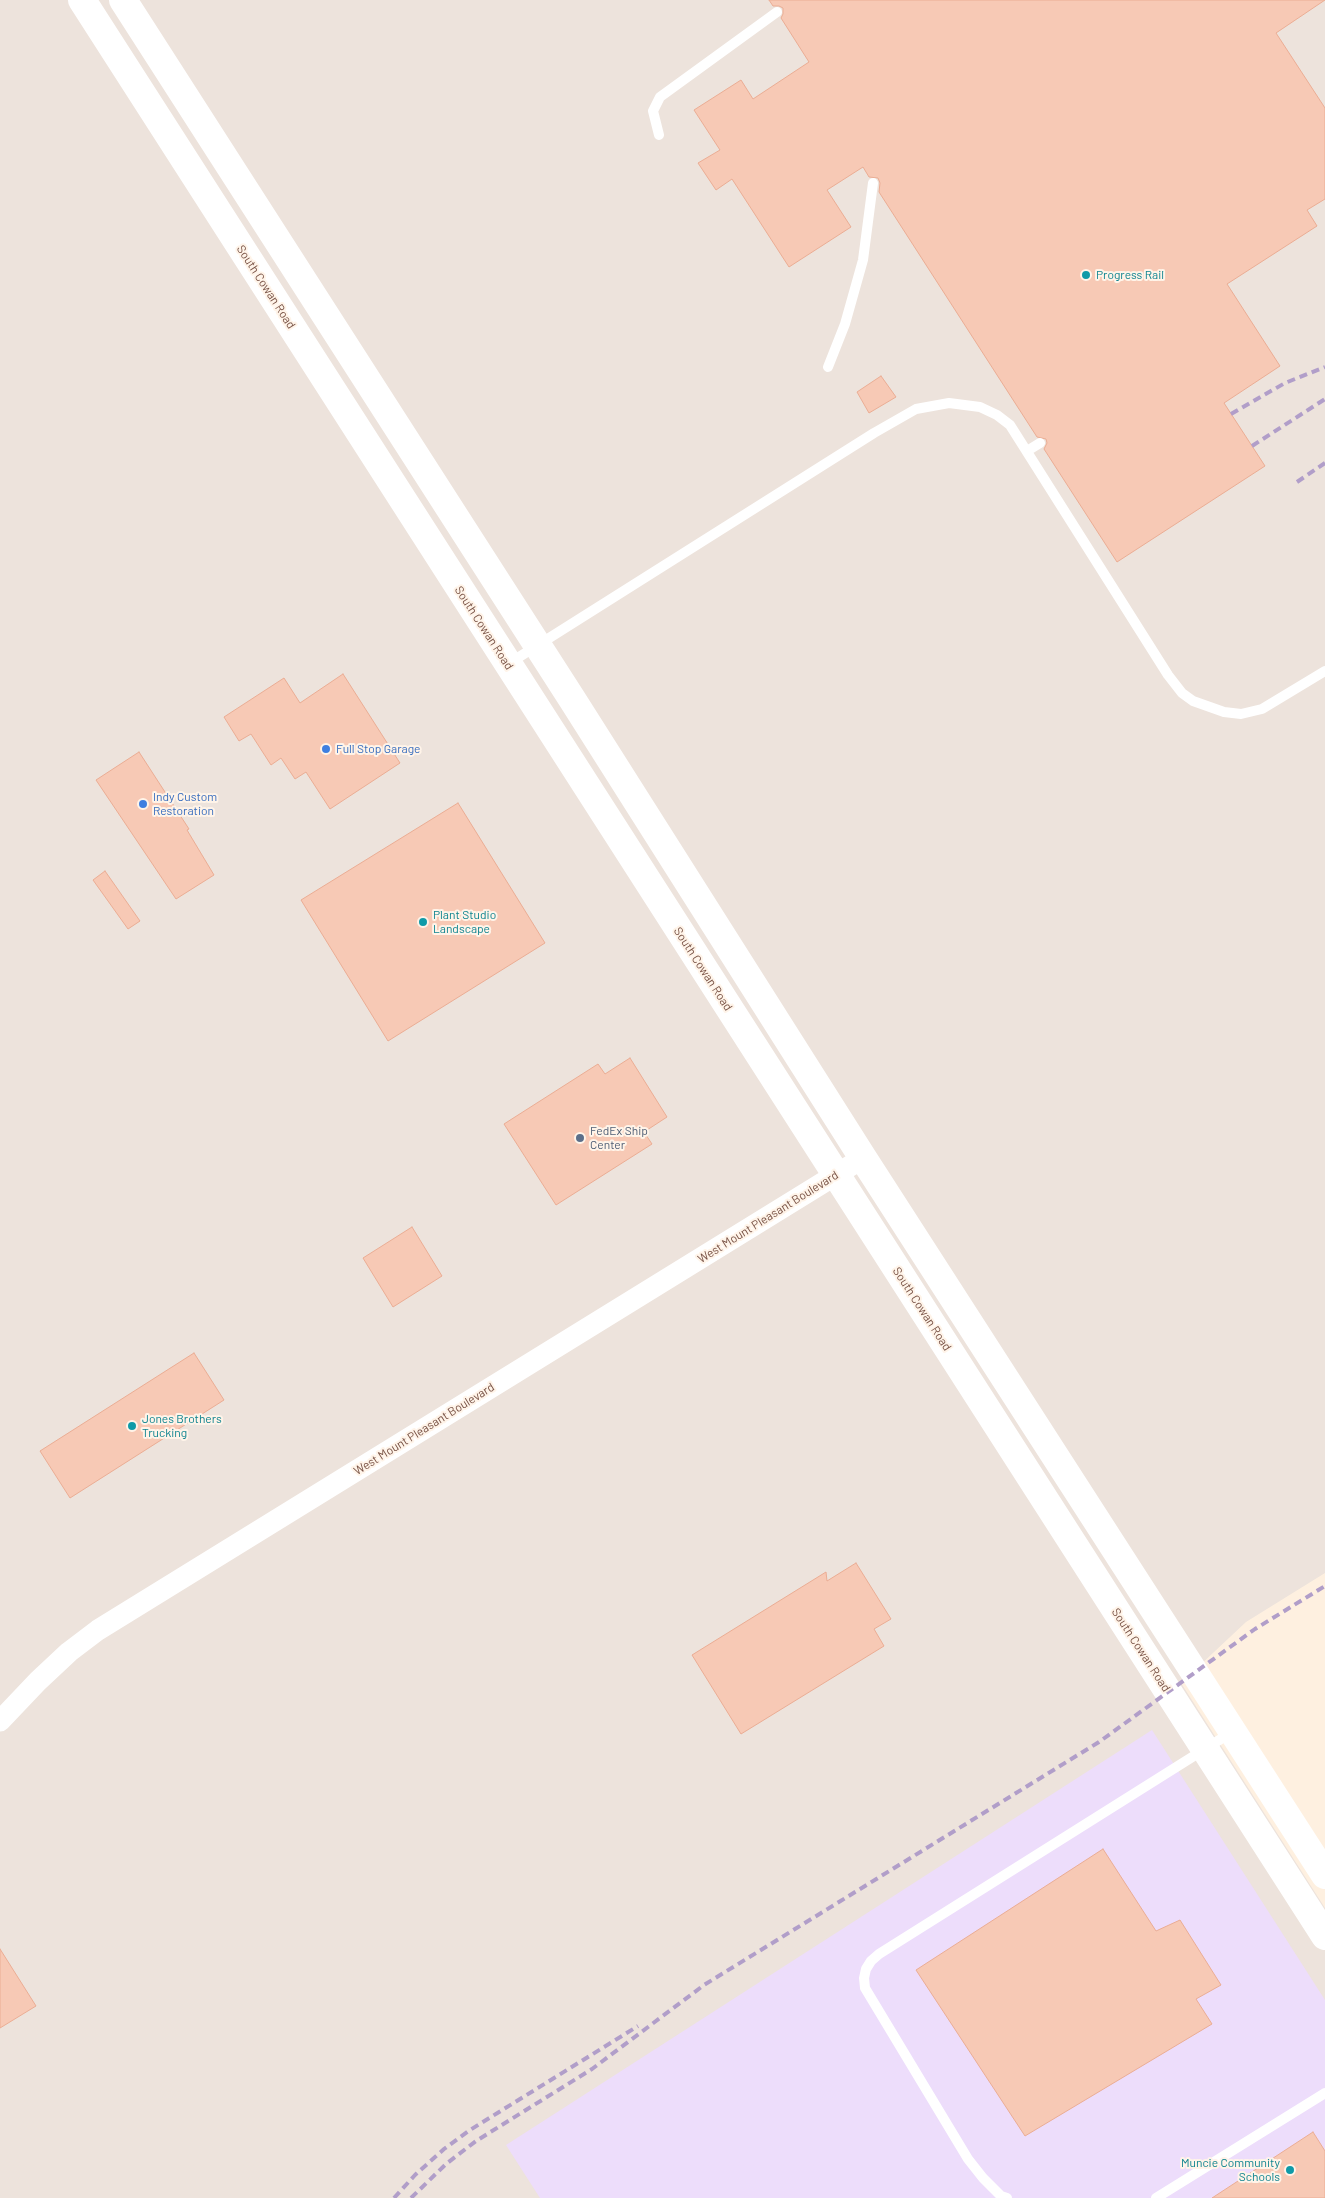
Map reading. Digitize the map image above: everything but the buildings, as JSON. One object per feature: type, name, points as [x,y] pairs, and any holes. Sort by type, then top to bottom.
[{"type":"street","name":"South Cowan Road","points":[[82,0],[1325,1936]]},
{"type":"street","points":[[123,0],[692,886],[863,1158],[1325,1875]]},
{"type":"street","name":"West Mount Pleasant Boulevard","points":[[0,1721],[38,1680],[98,1630],[863,1158]]},
{"type":"lane","points":[[659,135],[653,111],[660,97],[777,12]]},
{"type":"lane","points":[[828,367],[845,324],[863,260],[873,183]]},
{"type":"lane","points":[[507,664],[866,437],[916,409],[949,403],[980,407],[997,415],[1010,426],[1028,451],[1168,675],[1182,693],[1212,710],[1241,714],[1272,705],[1325,671]]},
{"type":"lane","points":[[1028,451],[1040,443]]},
{"type":"lane","points":[[1007,2198],[1001,2196],[982,2178],[968,2160],[865,1988],[864,1978],[866,1969],[871,1960],[879,1954],[1233,1732]]},
{"type":"lane","points":[[1156,2198],[1325,2093]]},
{"type":"shaded area","points":[[0,0],[1325,0],[1325,1573],[1246,1622],[1181,1683],[1325,1908],[1325,2198],[0,2198]]},
{"type":"shaded area","points":[[1152,1730],[1325,2000],[1325,2198],[540,2198],[506,2145]]},
{"type":"railway","points":[[1231,414],[1285,383],[1325,367]]},
{"type":"railway","points":[[1252,446],[1325,399]]},
{"type":"railway","points":[[1297,482],[1325,463]]},
{"type":"railway","points":[[411,2198],[446,2164],[476,2141],[592,2069],[704,1985],[1099,1742],[1255,1629],[1325,1586]]},
{"type":"railway","points":[[394,2198],[415,2175],[444,2149],[470,2130],[638,2026]]},
{"type":"place","name":"Progress Rail","points":[[1086,275]]},
{"type":"place","name":"Full Stop Garage","points":[[326,749]]},
{"type":"place","name":"Indy Custom Restoration","points":[[143,804]]},
{"type":"place","name":"Plant Studio Landscape","points":[[423,922]]},
{"type":"place","name":"FedEx Ship Center","points":[[580,1138]]},
{"type":"place","name":"Jones Brothers Trucking","points":[[132,1426]]},
{"type":"place","name":"Muncie Community Schools","points":[[1290,2170]]}]
